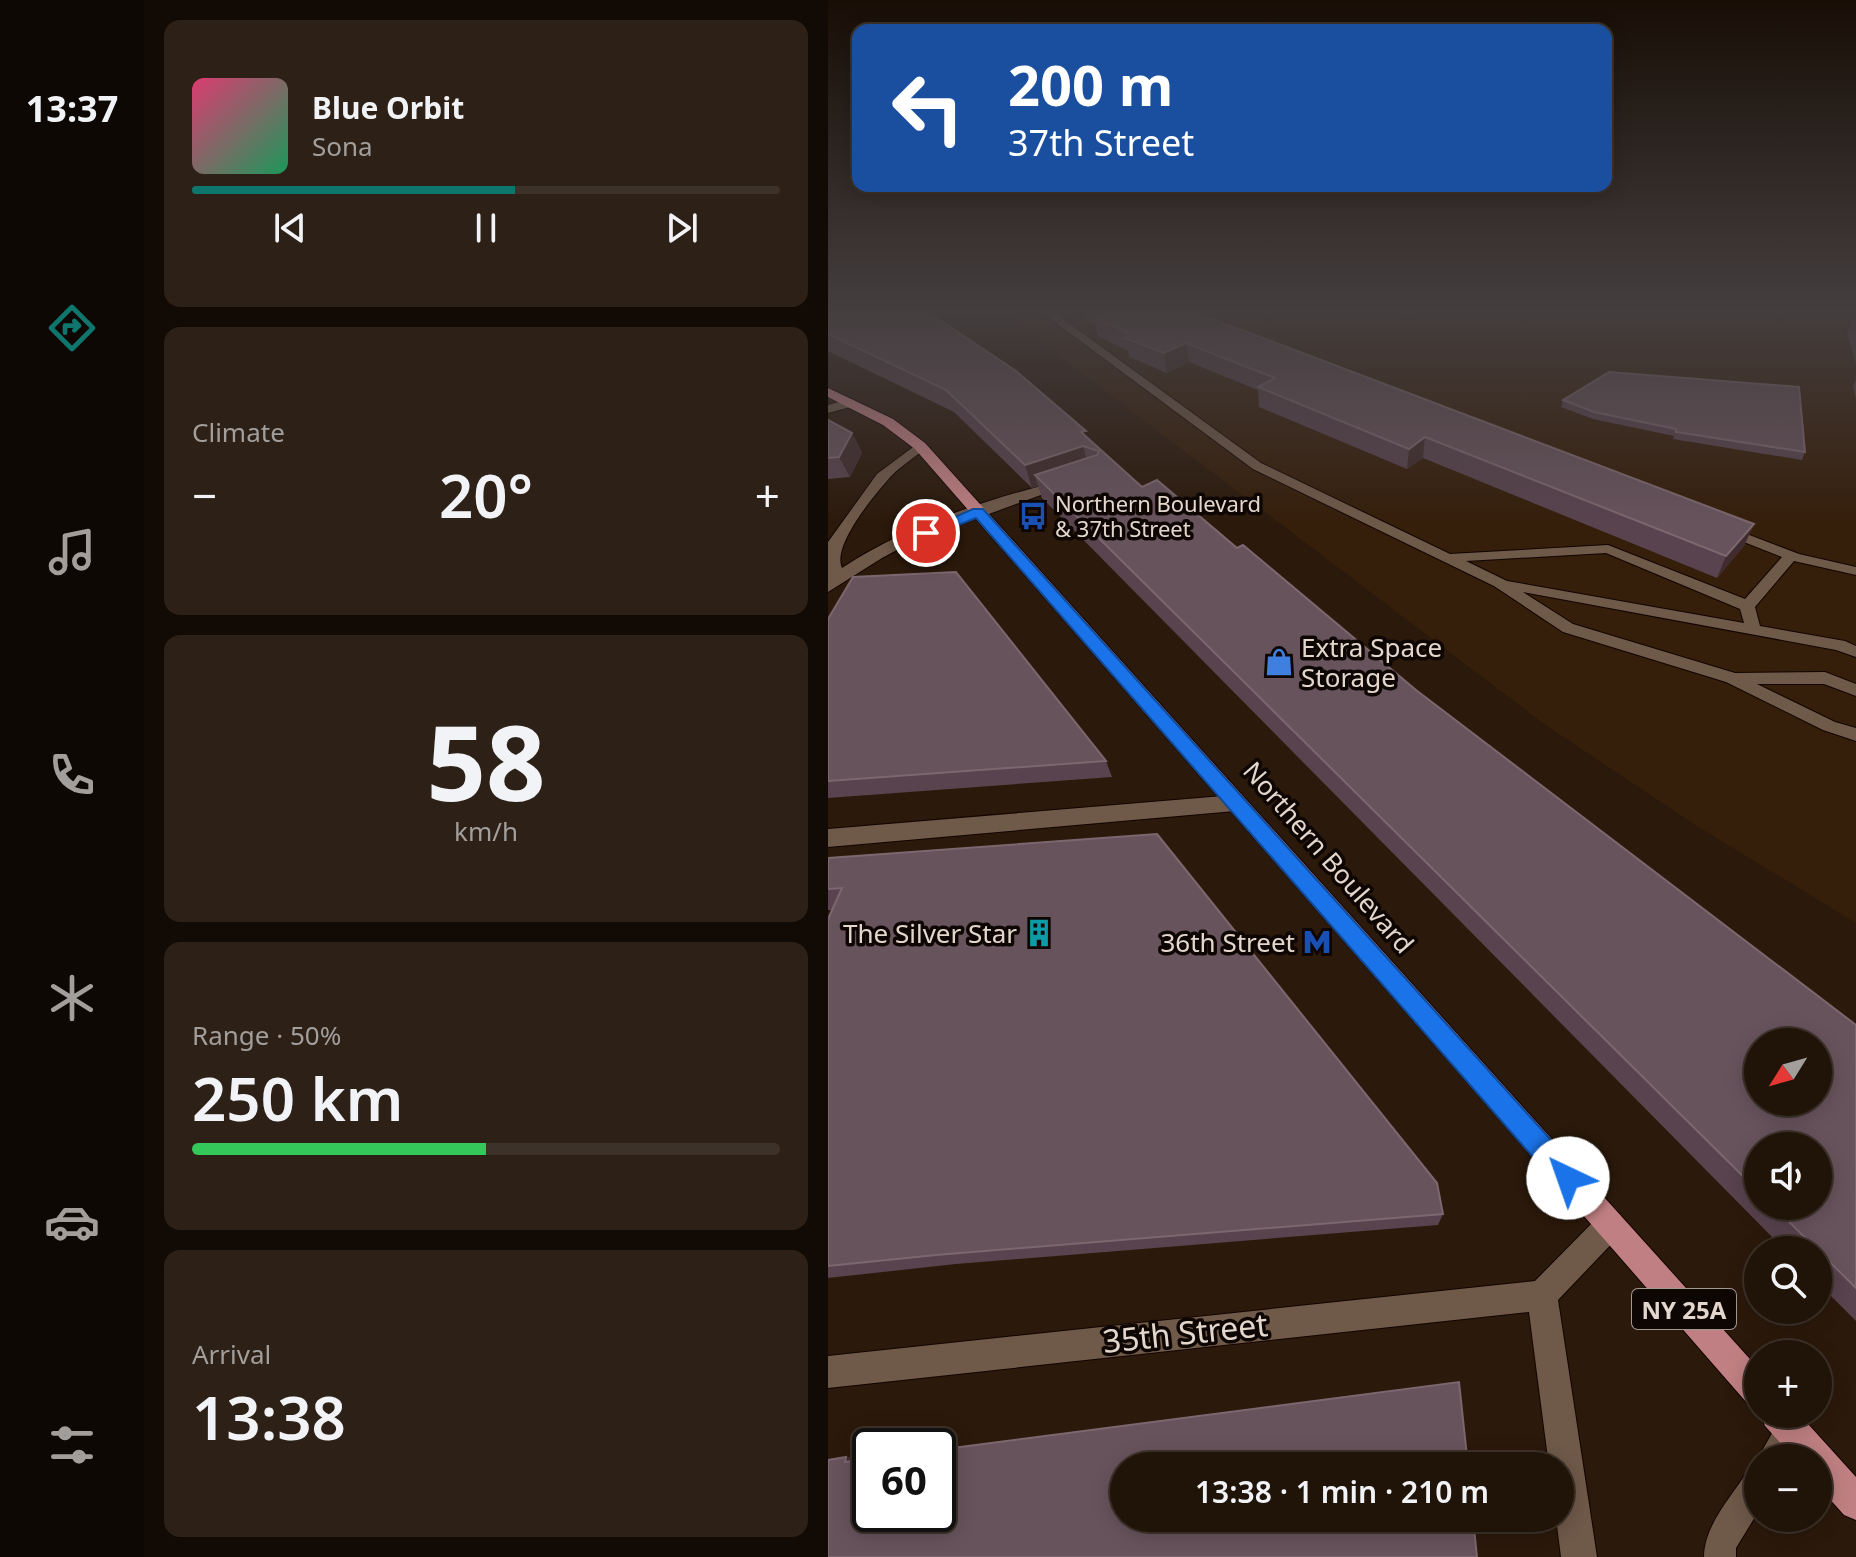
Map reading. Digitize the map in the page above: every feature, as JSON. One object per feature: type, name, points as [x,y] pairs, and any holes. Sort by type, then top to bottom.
[{"type":"main road","name":"Northern Boulevard","points":[[828,392],[900,429],[920,446],[1744,1376]]},
{"type":"main road","points":[[1789,1428],[1804,1444]]},
{"type":"main road","points":[[1832,1476],[1856,1503]]},
{"type":"street","points":[[828,409],[850,403]]},
{"type":"street","points":[[920,446],[882,477],[833,546],[831,581],[893,547],[978,512],[1019,496],[1080,479]]},
{"type":"street","points":[[828,838],[1235,803]]},
{"type":"street","points":[[1579,1557],[1542,1295],[1610,1225]]},
{"type":"street","name":"35th Street","points":[[828,1372],[1542,1295]]},
{"type":"lane","points":[[1140,381],[1257,466],[1499,583],[1568,628],[1732,678],[1829,726],[1856,735]]},
{"type":"lane","points":[[1708,523],[1791,556],[1856,571]]},
{"type":"lane","points":[[1449,558],[1608,549],[1747,606]]},
{"type":"lane","points":[[1747,606],[1791,556]]},
{"type":"lane","points":[[1499,583],[1839,645],[1856,652]]},
{"type":"lane","points":[[1747,606],[1754,630]]},
{"type":"lane","points":[[1732,678],[1825,678],[1856,690]]},
{"type":"lane","points":[[1720,1557],[1720,1544],[1744,1505]]},
{"type":"shaded area","points":[[1092,381],[1856,381],[1856,923],[1695,825],[1544,724]]},
{"type":"building","points":[[926,381],[1027,381],[1086,431],[1081,432],[1142,487],[1157,480],[1237,548],[1243,545],[1416,690],[1856,1025],[1856,1288],[1832,1264],[1832,1236],[1803,1236],[1787,1220],[1832,1220],[1832,1132],[1744,1132],[1744,1177],[1035,475],[1097,455],[1099,451],[1083,446],[1025,465],[946,390]]},
{"type":"building","points":[[1270,381],[1376,381],[1754,524],[1726,556],[1425,437],[1409,449],[1258,387]]},
{"type":"building","points":[[1595,381],[1719,381],[1799,387],[1805,452],[1676,432],[1676,429],[1594,412],[1563,400]]},
{"type":"building","points":[[828,420],[852,433],[839,457],[828,458]]},
{"type":"building","points":[[956,572],[1106,761],[828,781],[828,619],[853,577]]},
{"type":"building","points":[[1157,834],[1437,1183],[1443,1214],[828,1266],[828,919],[842,888],[828,889],[828,858]]},
{"type":"building","points":[[1459,1382],[1466,1452],[1110,1452],[1110,1532],[1474,1532],[1477,1557],[828,1557],[828,1460],[846,1457],[845,1462],[852,1461],[852,1532],[956,1532],[956,1448]]},
{"type":"place","name":"Northern Boulevard & 37th Street","points":[[1033,516]]},
{"type":"place","name":"Extra Space Storage","points":[[1279,662]]},
{"type":"place","name":"The Silver Star","points":[[1039,933]]},
{"type":"place","name":"36th Street","points":[[1317,942]]},
{"type":"route","points":[[926,533],[978,512],[1568,1178]]}]
